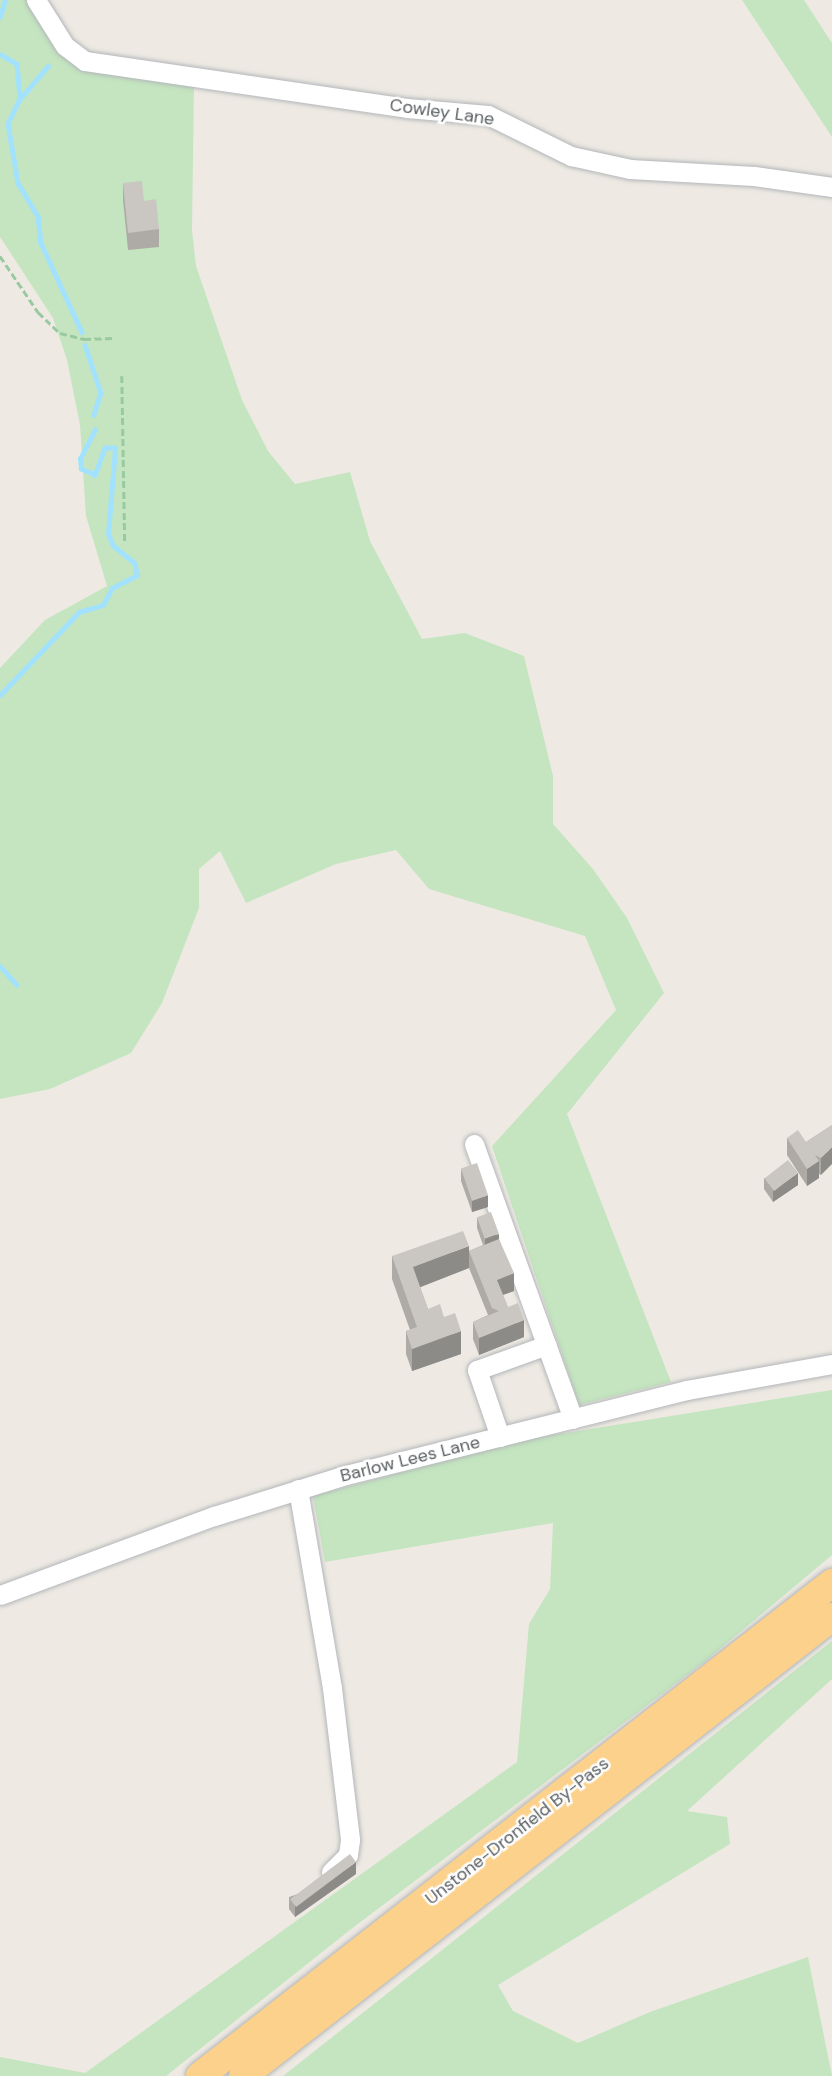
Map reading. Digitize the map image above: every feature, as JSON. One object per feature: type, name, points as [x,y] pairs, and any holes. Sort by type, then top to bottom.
[{"type":"highway","name":"Unstone-Dronfield By-Pass","points":[[200,2076],[832,1583]]},
{"type":"highway","name":"Unstone-Dronfield By-Pass","points":[[243,2076],[832,1617]]},
{"type":"street","name":"Cowley Lane","points":[[36,0],[65,46],[85,61],[488,115],[571,156],[630,169],[754,176],[832,187]]},
{"type":"street","points":[[474,1144],[573,1419]]},
{"type":"street","points":[[499,1437],[477,1370],[547,1345]]},
{"type":"street","name":"Barlow Lees Lane","points":[[0,1595],[298,1489],[687,1390],[832,1364]]},
{"type":"street","points":[[298,1489],[330,1675],[350,1840],[342,1864],[310,1887]]},
{"type":"path","points":[[0,256],[38,312],[60,333],[84,339],[114,338]]},
{"type":"path","points":[[122,376],[125,541]]},
{"type":"green space","points":[[0,0],[28,0],[61,55],[78,67],[194,85],[192,230],[196,266],[242,400],[268,451],[295,484],[350,472],[370,541],[422,639],[465,633],[524,656],[553,776],[553,824],[593,869],[627,918],[664,993],[567,1114],[671,1382],[579,1405],[492,1146],[616,1010],[585,936],[429,889],[396,850],[336,864],[246,903],[220,851],[199,869],[199,908],[162,1003],[131,1053],[50,1089],[0,1099],[0,668],[45,620],[107,586],[86,516],[80,425],[67,360],[53,318],[0,237]]},
{"type":"green space","points":[[742,0],[804,0],[832,43],[832,137]]},
{"type":"green space","points":[[832,1390],[832,1555],[707,1660],[350,1930],[166,2076],[0,2076],[0,2057],[85,2073],[517,1762],[529,1624],[550,1589],[553,1523],[325,1562],[313,1496],[522,1440]]},
{"type":"green space","points":[[832,1641],[832,1679],[687,1811],[727,1817],[730,1844],[498,1985],[513,2011],[578,2043],[650,2012],[808,1957],[832,2076],[283,2076]]},
{"type":"building","points":[[142,181],[144,201],[156,199],[159,229],[128,233],[123,183]]},
{"type":"building","points":[[832,1125],[832,1147],[821,1158],[815,1155],[819,1161],[807,1169],[787,1138],[798,1130],[806,1142]]},
{"type":"building","points":[[788,1160],[798,1173],[774,1191],[764,1178]]},
{"type":"building","points":[[477,1163],[488,1195],[472,1201],[461,1169]]},
{"type":"building","points":[[491,1212],[499,1234],[485,1239],[477,1217]]},
{"type":"building","points":[[463,1231],[469,1246],[413,1267],[428,1309],[440,1304],[444,1317],[455,1313],[461,1331],[412,1349],[406,1331],[417,1327],[392,1256]]},
{"type":"building","points":[[499,1239],[514,1273],[497,1280],[508,1307],[518,1303],[524,1320],[479,1338],[473,1322],[499,1311],[492,1308],[469,1251]]},
{"type":"building","points":[[350,1854],[356,1862],[296,1907],[290,1899]]},
{"type":"waterway","points":[[0,17],[5,0]]},
{"type":"waterway","points":[[0,54],[17,64],[20,99],[8,124],[18,183],[38,216],[41,243],[82,332]]},
{"type":"waterway","points":[[20,99],[48,66]]},
{"type":"waterway","points":[[85,345],[101,393],[94,415]]},
{"type":"waterway","points":[[0,695],[79,612],[103,605],[112,588],[137,575],[134,563],[113,546],[108,534],[115,448],[105,448],[95,475],[81,469],[80,459],[95,430]]},
{"type":"waterway","points":[[0,966],[17,985]]}]
